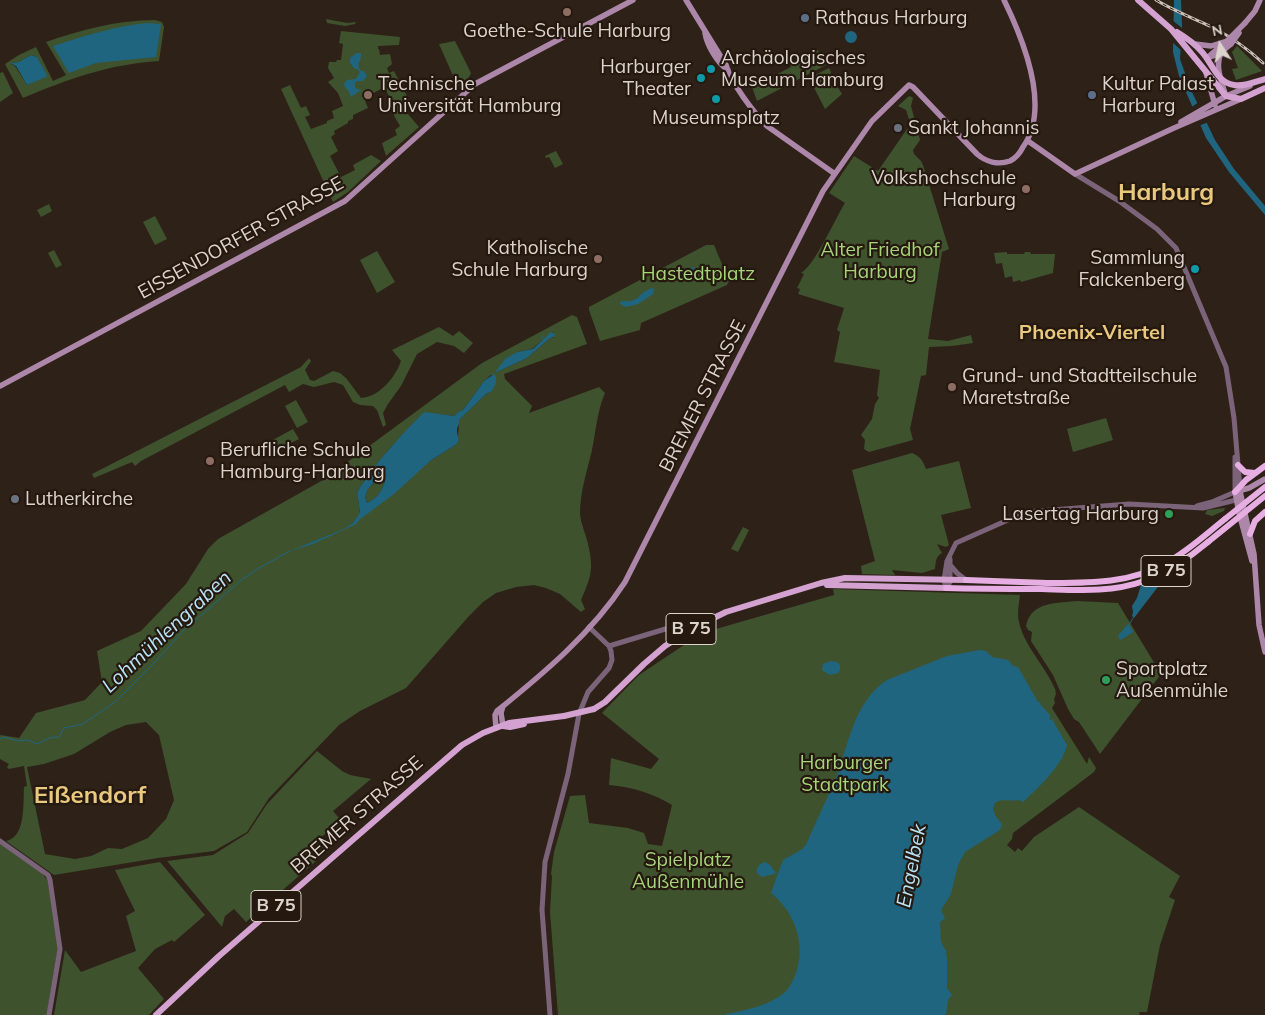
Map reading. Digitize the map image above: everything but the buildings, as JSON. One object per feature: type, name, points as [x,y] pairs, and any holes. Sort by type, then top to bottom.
[{"type":"highway","points":[[1238,465],[1245,472],[1256,473]]},
{"type":"highway","points":[[1238,489],[1265,466]]},
{"type":"highway","name":"B 75","points":[[1116,584],[1173,559],[1265,487]]},
{"type":"highway","name":"B 75","points":[[946,588],[1014,589],[1028,586],[1082,583],[1116,584],[1143,581],[1167,571],[1183,561],[1265,496]]},
{"type":"highway","points":[[1250,534],[1253,523],[1264,513]]},
{"type":"highway","name":"B 75","points":[[966,580],[1017,582],[1028,586]]},
{"type":"main road","name":"EISSENDORFER STRASSE","points":[[0,386],[345,201],[475,84],[633,0]]},
{"type":"main road","points":[[686,0],[705,33],[706,40],[723,67],[728,70],[752,108],[767,126],[835,174]]},
{"type":"main road","points":[[1004,0],[1022,44],[1033,90],[1036,112],[1028,141],[1075,174],[1176,127],[1226,96],[1265,80]]},
{"type":"main road","points":[[1138,0],[1182,38],[1195,44],[1211,46],[1229,42]]},
{"type":"main road","points":[[1220,79],[1218,60],[1221,52],[1255,12],[1260,2]]},
{"type":"main road","points":[[1182,38],[1226,96],[1241,99]]},
{"type":"main road","points":[[1216,110],[1206,71],[1207,58],[1229,42]]},
{"type":"main road","points":[[1195,44],[1207,58],[1220,79],[1226,96],[1226,105]]},
{"type":"main road","points":[[1198,60],[1221,52]]},
{"type":"main road","points":[[1220,79],[1234,85],[1265,80]]},
{"type":"main road","name":"BREMER STRASSE","points":[[496,728],[495,715],[560,657],[589,627],[614,597],[633,567],[824,191],[872,121],[909,85],[913,86],[977,154],[985,160],[996,162],[1010,160],[1019,154],[1028,141]]},
{"type":"main road","points":[[1206,110],[1216,110],[1265,88]]},
{"type":"main road","points":[[1256,575],[1238,489],[1265,479]]},
{"type":"main road","points":[[1239,500],[1265,487]]},
{"type":"main road","points":[[1239,500],[1254,554],[1259,625],[1265,652]]},
{"type":"main road","name":"B 75","points":[[503,726],[510,722],[545,719],[594,709],[609,699],[644,664],[685,633],[726,612],[828,581],[852,578],[966,580]]},
{"type":"main road","name":"B 75","points":[[809,588],[850,585],[946,588]]},
{"type":"main road","points":[[503,726],[500,713],[504,705]]},
{"type":"main road","name":"BREMER STRASSE","points":[[156,1015],[219,956],[453,752],[472,739],[503,726]]},
{"type":"street","points":[[1075,174],[1119,201],[1157,229],[1176,248],[1226,367],[1236,444],[1238,489]]},
{"type":"street","points":[[1236,444],[1238,489]]},
{"type":"street","points":[[1194,507],[1212,502],[1238,489]]},
{"type":"street","points":[[946,588],[950,554],[954,546],[1026,512],[1129,504],[1206,508],[1239,500]]},
{"type":"street","points":[[947,580],[950,554]]},
{"type":"street","points":[[950,563],[956,573],[966,580]]},
{"type":"street","points":[[550,1015],[542,910],[545,862],[568,774],[579,714],[588,692],[610,665],[612,654],[609,646],[589,627]]},
{"type":"street","points":[[609,646],[672,627],[678,628],[685,633]]},
{"type":"street","points":[[0,841],[48,875],[50,880],[60,950],[49,1015]]},
{"type":"green space","points":[[326,19],[347,23],[356,22],[355,24],[345,26],[327,23]]},
{"type":"green space","points":[[141,20],[162,22],[164,27],[159,61],[106,69],[23,98],[5,64],[36,47],[53,81],[66,75],[46,42],[99,26]],"holes":[[[31,55],[37,57],[46,75],[27,85],[11,63],[19,62]]]},
{"type":"green space","points":[[341,31],[400,37],[399,45],[378,46],[378,49],[380,55],[390,54],[392,64],[387,68],[389,73],[394,71],[409,100],[402,104],[419,127],[386,156],[382,143],[397,135],[395,130],[400,126],[388,105],[392,102],[385,88],[364,98],[368,108],[353,115],[353,119],[334,131],[335,134],[331,137],[338,151],[330,156],[341,177],[355,170],[353,165],[371,155],[381,161],[348,192],[333,202],[281,89],[290,85],[301,108],[306,106],[310,115],[305,117],[311,129],[334,118],[332,111],[343,106],[338,93],[328,82],[334,78],[328,68],[329,62],[341,60],[343,44],[339,43]]},
{"type":"green space","points":[[455,41],[471,73],[467,81],[458,87],[439,44]]},
{"type":"green space","points":[[1237,46],[1262,71],[1236,80],[1232,69],[1238,68],[1232,52]]},
{"type":"green space","points":[[818,50],[822,58],[827,56],[830,58],[829,61],[825,62],[826,65],[757,101],[752,87],[791,67],[790,64]]},
{"type":"green space","points":[[829,68],[830,75],[842,94],[825,109],[809,78]]},
{"type":"green space","points":[[3,72],[13,93],[0,102],[0,73]]},
{"type":"green space","name":"Alter Friedhof Harburg","points":[[908,97],[913,98],[911,106],[920,140],[913,150],[914,154],[923,165],[949,249],[942,252],[928,339],[948,341],[971,335],[973,343],[929,347],[926,375],[921,376],[910,429],[913,440],[869,452],[864,449],[865,440],[861,435],[872,419],[875,404],[879,398],[877,395],[880,370],[834,362],[840,332],[837,330],[844,308],[798,294],[800,289],[797,288],[804,274],[801,273],[818,252],[845,203],[829,193],[854,156],[878,171],[907,129],[912,129],[906,110],[898,106]]},
{"type":"green space","points":[[556,151],[563,164],[555,168],[549,157],[546,158],[545,156]]},
{"type":"green space","points":[[49,204],[52,211],[41,217],[37,210]]},
{"type":"green space","points":[[155,216],[167,239],[155,245],[143,222]]},
{"type":"green space","name":"Hastedtplatz","points":[[706,245],[714,245],[729,281],[727,285],[641,323],[640,330],[600,341],[589,307]]},
{"type":"green space","points":[[54,250],[62,265],[56,268],[48,253]]},
{"type":"green space","points":[[377,251],[395,282],[377,293],[360,260]]},
{"type":"green space","points":[[1007,252],[1007,254],[1030,252],[1031,254],[1055,254],[1053,273],[1021,282],[1020,280],[1013,282],[1012,276],[1005,278],[1002,263],[996,264],[994,253]]},
{"type":"green space","points":[[572,315],[577,317],[587,344],[504,374],[505,379],[532,406],[529,413],[599,387],[605,393],[598,414],[580,506],[591,565],[588,584],[581,600],[585,609],[581,612],[560,594],[534,585],[516,587],[496,593],[483,602],[469,616],[406,688],[360,711],[339,725],[269,798],[247,832],[214,851],[54,875],[6,841],[17,833],[20,827],[24,787],[27,786],[24,766],[9,769],[7,767],[9,764],[0,759],[0,735],[19,738],[36,713],[85,700],[102,682],[97,651],[141,631],[186,584],[208,549],[218,539],[323,480],[482,363]],"holes":[[[552,332],[554,337],[527,358],[497,372],[517,352],[532,349]],[[491,375],[496,376],[495,384],[491,391],[459,420],[457,444],[430,461],[360,513],[357,492],[372,470],[397,441],[424,413],[456,416],[458,412],[463,410],[484,381]],[[146,722],[159,735],[174,800],[166,819],[148,838],[122,849],[108,848],[91,856],[75,859],[45,854],[27,767],[44,764],[74,754],[110,732],[126,725]]]},
{"type":"green space","points":[[439,327],[453,336],[459,331],[473,343],[464,353],[454,346],[437,342],[417,354],[401,386],[383,413],[386,425],[383,427],[377,410],[373,406],[360,405],[353,402],[343,385],[334,382],[314,387],[303,384],[289,392],[285,385],[141,461],[135,466],[132,462],[94,478],[92,474],[301,367],[309,358],[311,361],[305,370],[310,380],[314,381],[333,371],[340,373],[361,398],[368,397],[386,386],[395,374],[401,361],[392,350]]},
{"type":"green space","points":[[296,400],[308,422],[297,428],[285,406]]},
{"type":"green space","points":[[1106,418],[1113,440],[1073,452],[1067,429]]},
{"type":"green space","points":[[293,429],[299,439],[276,450],[271,441]]},
{"type":"green space","points":[[912,453],[918,456],[926,469],[959,461],[971,508],[941,515],[949,545],[946,547],[937,544],[942,553],[937,558],[935,569],[922,573],[892,570],[895,575],[862,574],[861,566],[875,561],[852,470]]},
{"type":"green space","points":[[381,476],[385,482],[382,489],[376,497],[367,503],[365,497],[368,489]]},
{"type":"green space","points":[[1225,508],[1224,511],[1212,516],[1205,514],[1207,510]]},
{"type":"green space","points":[[743,527],[749,530],[738,552],[731,549]]},
{"type":"green space","name":"Harburger Stadtpark","points":[[833,589],[1020,595],[1019,622],[1025,640],[1055,689],[1055,703],[1052,708],[1087,764],[1089,757],[1096,768],[1094,772],[1013,833],[1012,839],[1007,845],[1015,852],[1018,848],[1022,851],[1034,837],[1079,807],[1180,876],[1169,897],[1175,900],[1160,945],[1147,1012],[1140,1012],[1139,1015],[558,1015],[550,912],[551,874],[554,852],[570,796],[585,795],[589,823],[628,828],[644,833],[648,844],[662,846],[672,805],[642,791],[609,785],[611,758],[651,769],[659,759],[602,713],[639,675],[702,633],[834,595]]},
{"type":"green space","name":"Sportplatz Außenmühle","points":[[1078,601],[1118,603],[1161,674],[1100,754],[1068,709],[1053,675],[1031,641],[1032,632],[1026,626],[1033,612],[1039,608],[1054,603]]},
{"type":"green space","points":[[317,751],[342,771],[350,775],[371,779],[333,811],[350,831],[339,840],[330,830],[321,837],[331,848],[246,922],[234,909],[225,916],[222,927],[167,861],[213,855],[248,833],[267,804]]},
{"type":"green space","points":[[0,843],[42,873],[48,881],[58,948],[48,1007],[49,1015],[0,1015]]},
{"type":"green space","points":[[160,862],[205,915],[174,942],[172,940],[155,949],[138,968],[164,999],[149,1015],[54,1015],[65,950],[81,972],[136,951],[126,916],[135,911],[115,870]]},
{"type":"water","points":[[1174,0],[1181,0],[1180,59],[1191,90],[1215,140],[1234,169],[1265,206],[1265,215],[1229,172],[1206,138],[1179,76],[1173,52]]},
{"type":"water","points":[[147,23],[161,24],[156,57],[96,63],[69,73],[53,46],[112,29]]},
{"type":"water","points":[[853,31],[856,32],[856,42],[849,43],[846,42],[845,35],[846,32]]},
{"type":"water","points":[[357,53],[361,53],[359,69],[364,71],[367,76],[363,81],[355,83],[355,88],[361,90],[351,97],[344,84],[347,80],[356,79],[360,72],[350,63],[350,58]]},
{"type":"water","points":[[31,55],[37,57],[47,75],[27,85],[16,66],[10,63],[19,62]]},
{"type":"water","points":[[692,267],[698,271],[698,277],[693,277],[689,273],[683,279],[678,279],[680,273]]},
{"type":"water","points":[[652,288],[654,289],[653,294],[638,304],[626,307],[620,304],[621,301],[632,301]]},
{"type":"water","points":[[551,332],[555,336],[527,358],[496,371],[505,359],[517,352],[533,349]]},
{"type":"water","points":[[494,374],[496,376],[496,383],[492,391],[486,394],[459,420],[457,444],[430,461],[394,494],[356,524],[313,544],[290,551],[344,529],[353,523],[360,513],[357,492],[372,470],[397,440],[424,412],[455,416],[463,410],[484,381]],"holes":[[[380,476],[385,482],[378,494],[367,503],[365,497],[368,489]]]},
{"type":"water","points":[[1167,575],[1134,618],[1132,616],[1132,606],[1141,585]]},
{"type":"water","points":[[1128,624],[1133,631],[1132,633],[1120,640],[1118,636]]},
{"type":"water","points":[[980,650],[986,651],[992,657],[1008,660],[1013,666],[1018,667],[1038,702],[1041,703],[1050,715],[1050,720],[1052,719],[1067,745],[1065,753],[1055,768],[1023,802],[1019,800],[1004,800],[995,803],[994,812],[1002,824],[1000,830],[965,852],[958,865],[951,894],[941,910],[945,918],[940,922],[941,942],[946,951],[947,960],[947,988],[952,995],[948,1000],[946,1015],[723,1015],[755,1007],[777,998],[788,989],[796,973],[800,951],[796,929],[786,909],[771,893],[783,860],[806,845],[836,778],[854,724],[867,700],[887,680],[947,656]]},
{"type":"water","points":[[831,661],[837,662],[840,665],[840,670],[838,673],[830,675],[822,670],[823,664]]},
{"type":"water","points":[[765,862],[775,872],[774,874],[762,877],[757,873],[757,869]]},
{"type":"pier","points":[[1172,20],[1182,28],[1182,51],[1172,42]]},
{"type":"pier","points":[[1199,102],[1209,122],[1198,126],[1190,108]]},
{"type":"waterway","name":"Lohmühlengraben","points":[[542,336],[544,341]]},
{"type":"waterway","name":"Lohmühlengraben","points":[[0,740],[3,737],[18,741],[28,740],[37,744],[49,738],[59,737],[64,728],[83,724],[115,702],[182,632],[240,581],[290,551]]},
{"type":"waterway","name":"Engelbek","points":[[1159,586],[1169,573]]},
{"type":"waterway","name":"Engelbek","points":[[1129,625],[1133,618]]},
{"type":"railway","points":[[1156,0],[1233,39],[1263,63]]},
{"type":"place","name":"Goethe-Schule Harburg","points":[[567,12]]},
{"type":"place","name":"Rathaus Harburg","points":[[805,18]]},
{"type":"place","name":"Archäologisches Museum Hamburg","points":[[711,69]]},
{"type":"place","name":"Harburger Theater","points":[[701,78]]},
{"type":"place","name":"Technische Universität Hamburg","points":[[368,95]]},
{"type":"place","name":"Kultur Palast Harburg","points":[[1092,95]]},
{"type":"place","name":"Museumsplatz","points":[[716,99]]},
{"type":"place","name":"Sankt Johannis","points":[[898,128]]},
{"type":"place","name":"Volkshochschule Harburg","points":[[1026,189]]},
{"type":"place","name":"Katholische Schule Harburg","points":[[598,259]]},
{"type":"place","name":"Sammlung Falckenberg","points":[[1195,269]]},
{"type":"place","name":"Grund‐ und Stadtteilschule Maretstraße","points":[[952,387]]},
{"type":"place","name":"Berufliche Schule Hamburg-Harburg","points":[[210,461]]},
{"type":"place","name":"Lutherkirche","points":[[15,499]]},
{"type":"place","name":"Lasertag Harburg","points":[[1169,514]]},
{"type":"place","name":"Sportplatz Außenmühle","points":[[1106,680]]},
{"type":"district","name":"Harburg","points":[[1166,193]]},
{"type":"district","name":"Phoenix-Viertel","points":[[1092,333]]},
{"type":"district","name":"Eißendorf","points":[[90,796]]},
{"type":"park label","name":"Spielplatz Außenmühle","points":[[688,871]]}]
